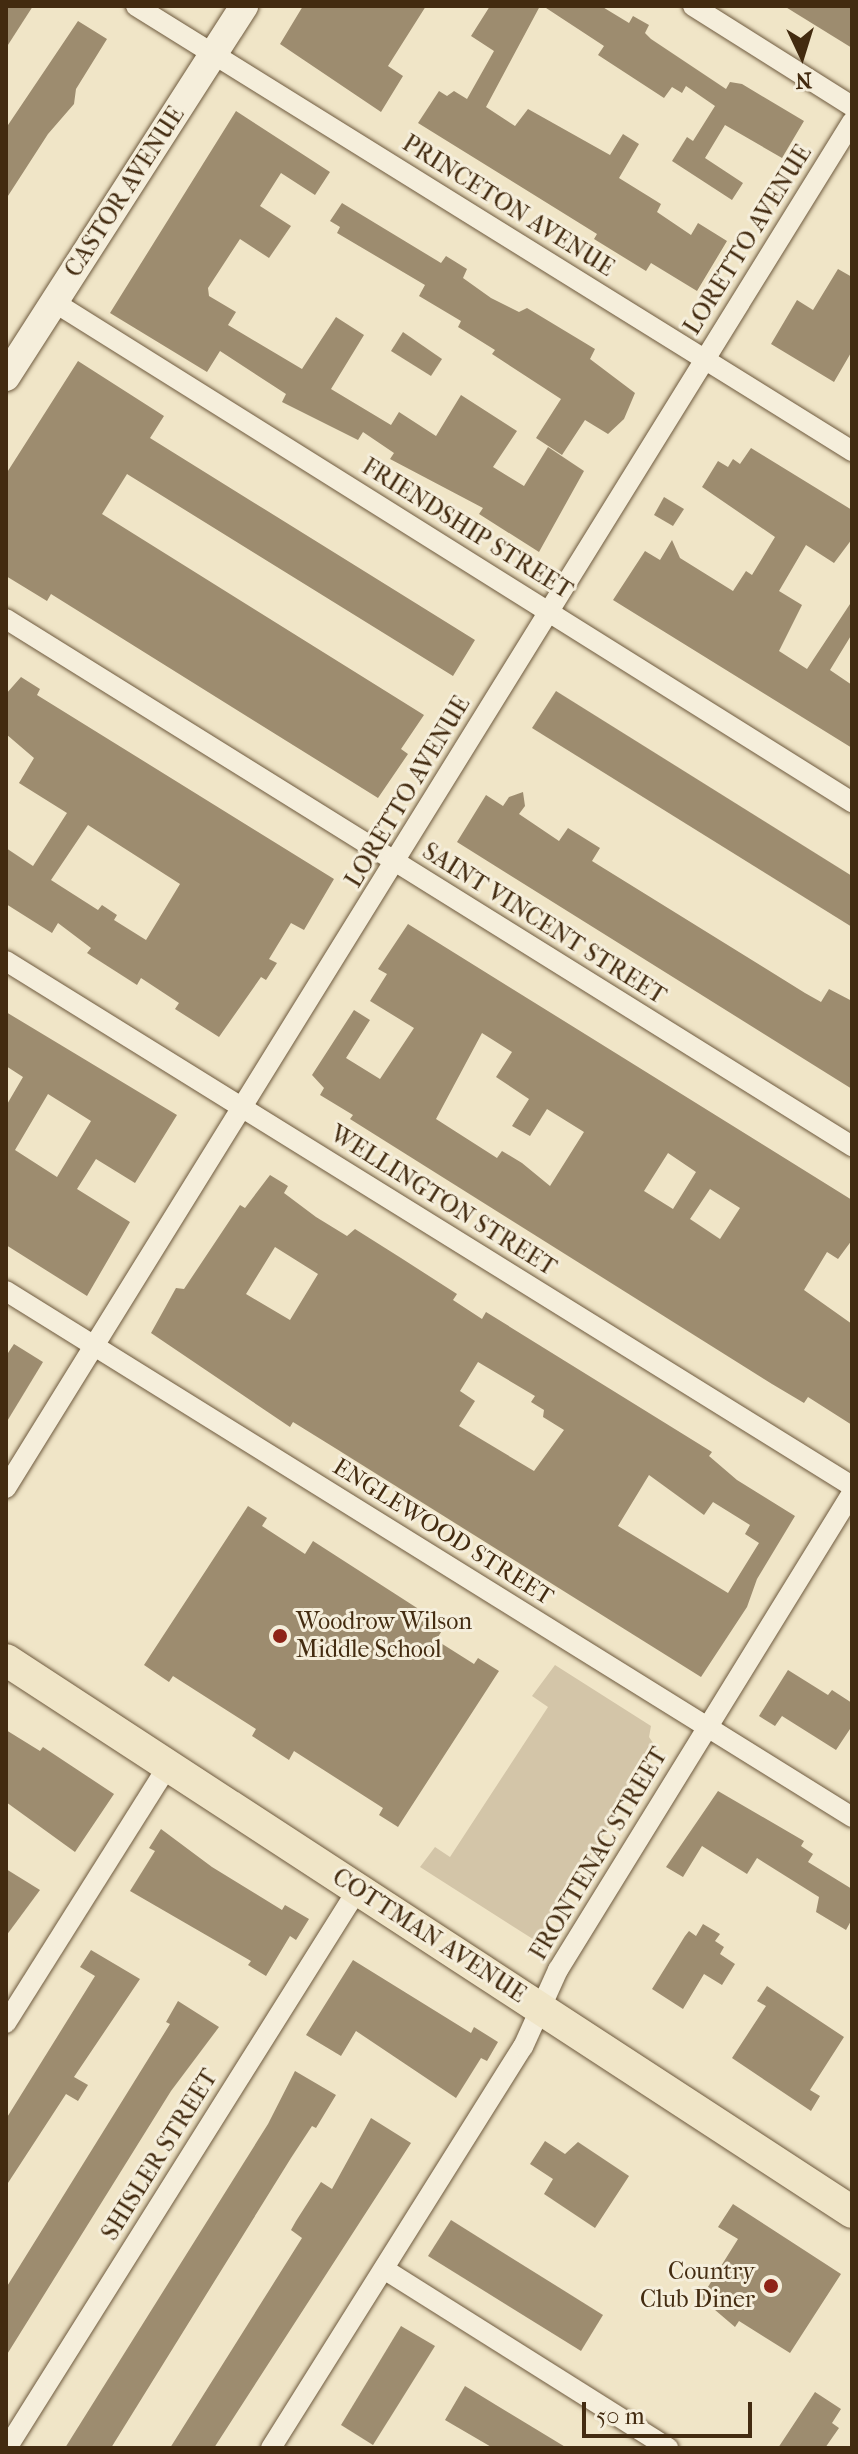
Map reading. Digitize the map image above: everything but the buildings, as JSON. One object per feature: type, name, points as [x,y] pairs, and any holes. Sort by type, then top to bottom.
[{"type":"main road","name":"CASTOR AVENUE","points":[[6,377],[244,6]]},
{"type":"main road","name":"COTTMAN AVENUE","points":[[6,1660],[852,2212]]},
{"type":"street","name":"PRINCETON AVENUE","points":[[136,6],[852,451]]},
{"type":"street","points":[[693,6],[852,106]]},
{"type":"street","name":"LORETTO AVENUE","points":[[6,1488],[245,1109],[397,863],[547,610],[852,122]]},
{"type":"street","name":"FRIENDSHIP STREET","points":[[54,302],[852,802]]},
{"type":"street","name":"SAINT VINCENT STREET","points":[[6,619],[852,1146]]},
{"type":"street","name":"WELLINGTON STREET","points":[[6,961],[852,1486]]},
{"type":"street","name":"ENGLEWOOD STREET","points":[[6,1291],[852,1817]]},
{"type":"street","name":"FRONTENAC STREET","points":[[271,2448],[523,2047],[558,1970],[852,1493]]},
{"type":"street","points":[[6,2023],[168,1766]]},
{"type":"street","name":"SHISLER STREET","points":[[7,2448],[358,1889]]},
{"type":"street","points":[[384,2269],[668,2448]]},
{"type":"shaded area","points":[[555,1665],[651,1726],[649,1737],[658,1750],[536,1941],[420,1867],[435,1847],[450,1857],[548,1707],[532,1696]]},
{"type":"place","name":"Woodrow Wilson Middle School","points":[[280,1636]]},
{"type":"place","name":"Country Club Diner","points":[[771,2286]]}]
